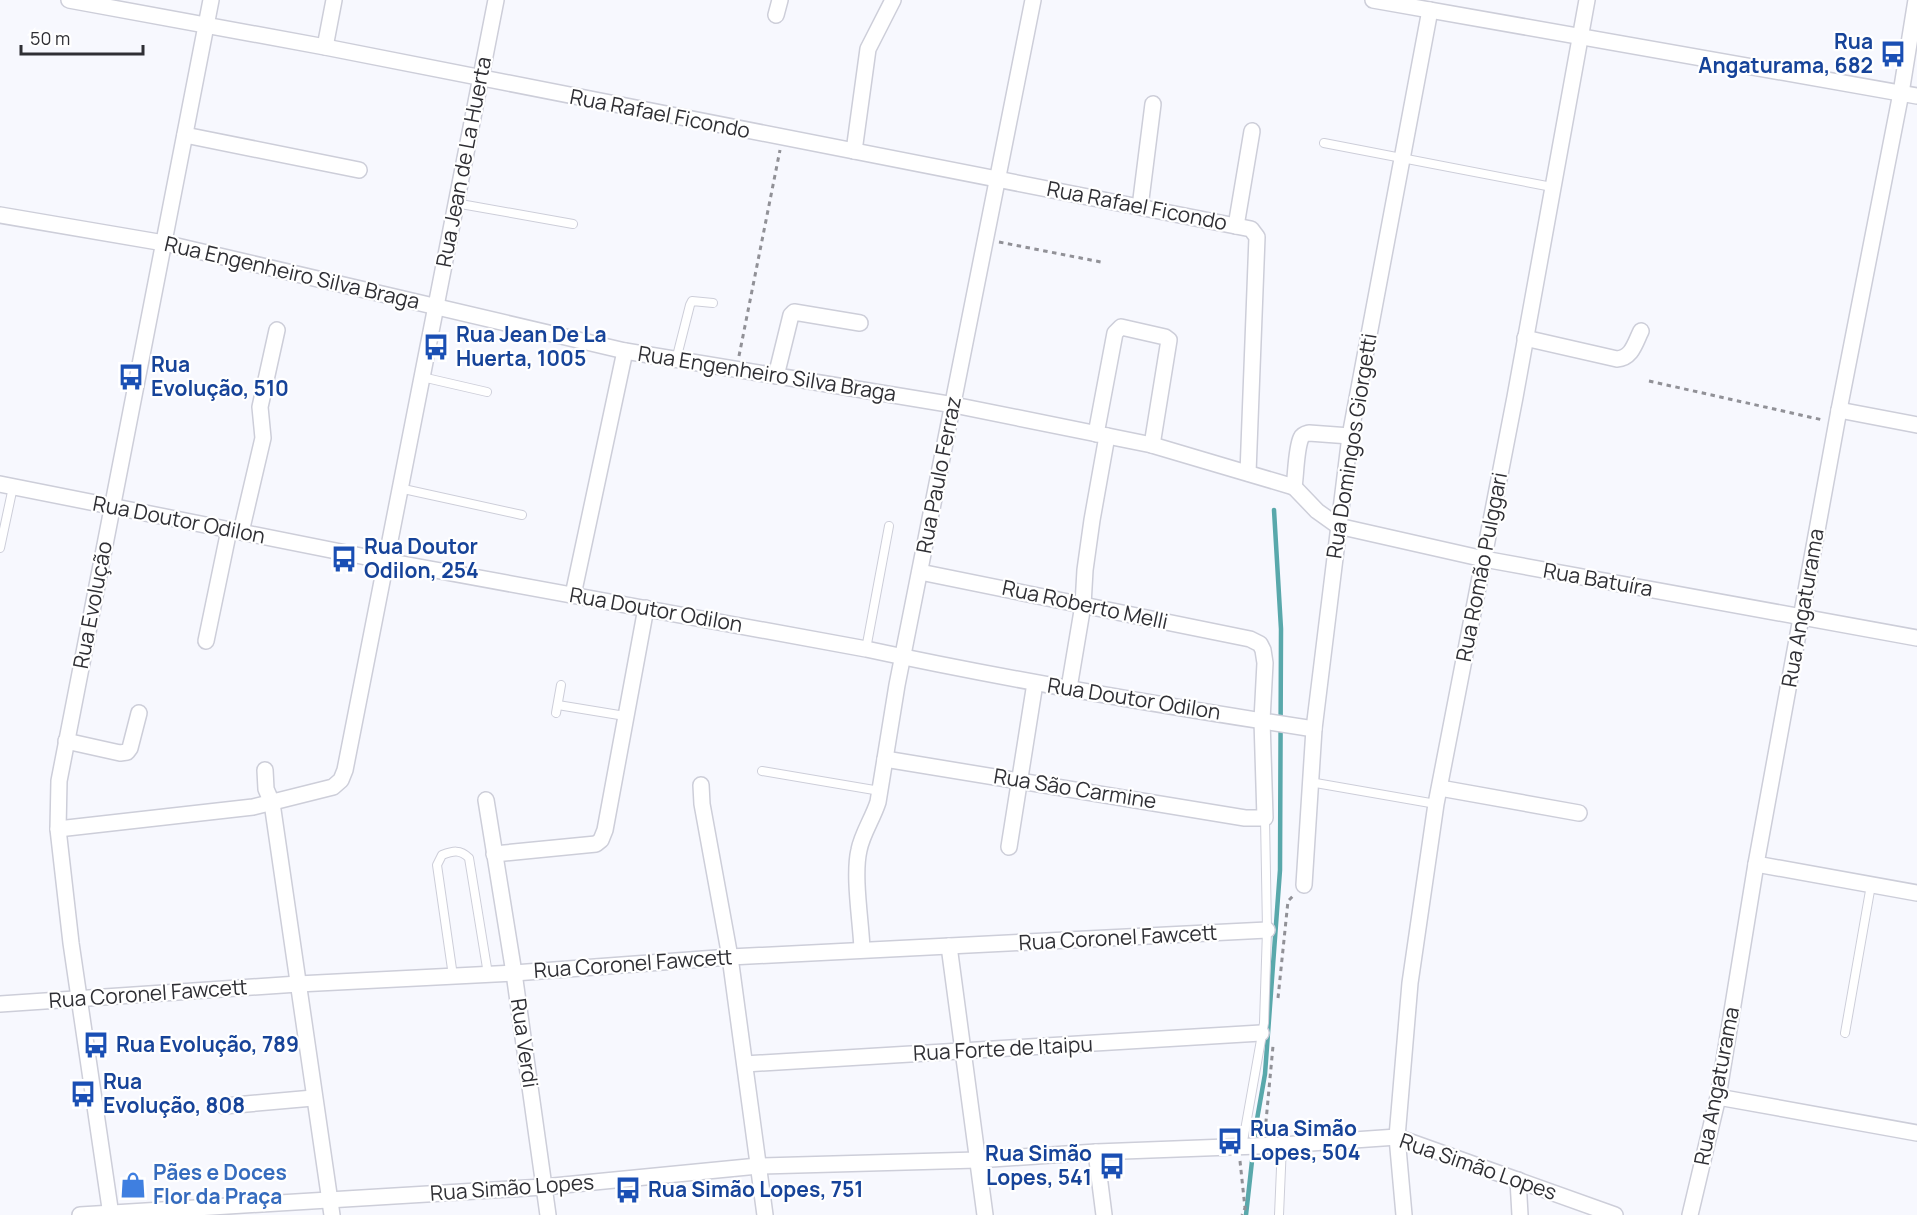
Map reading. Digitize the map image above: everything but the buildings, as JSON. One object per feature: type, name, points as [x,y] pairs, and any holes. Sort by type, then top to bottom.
[{"type":"street","name":"Rua Rafael Ficondo","points":[[69,0],[325,47],[1243,227]]},
{"type":"street","name":"Rua Evolução","points":[[111,1214],[58,829],[58,782],[211,0]]},
{"type":"street","points":[[325,47],[334,0]]},
{"type":"street","name":"Rua Jean de La Huerta","points":[[272,803],[333,787],[341,780],[345,770],[496,0]]},
{"type":"street","points":[[854,151],[868,49],[893,0]]},
{"type":"street","name":"Rua Paulo Ferraz","points":[[862,950],[857,861],[859,847],[873,819],[880,791],[903,657],[1033,0]]},
{"type":"street","points":[[1375,0],[1579,38],[1917,96]]},
{"type":"street","name":"Rua Romão Pulggari","points":[[1404,1215],[1397,1137],[1410,983],[1436,804],[1484,559],[1587,0]]},
{"type":"street","name":"Rua Angaturama","points":[[1690,1215],[1718,1097],[1756,864],[1838,417],[1901,93],[1916,0]]},
{"type":"street","name":"Rua Domingos Giorgetti","points":[[1304,885],[1314,729],[1350,436],[1430,10]]},
{"type":"street","points":[[1140,207],[1153,104]]},
{"type":"street","points":[[1248,473],[1257,237],[1243,227],[1252,131]]},
{"type":"street","points":[[185,135],[359,170]]},
{"type":"street","name":"Rua Engenheiro Silva Braga","points":[[0,215],[164,243],[625,351],[954,405],[1152,445],[1294,487]]},
{"type":"street","points":[[776,376],[791,315],[794,312],[860,323]]},
{"type":"street","points":[[1069,688],[1083,605],[1085,570],[1115,333],[1121,327],[1165,337],[1169,340],[1152,445]]},
{"type":"street","points":[[206,641],[262,438],[260,407],[277,330]]},
{"type":"street","points":[[1525,338],[1617,359],[1629,355],[1641,332]]},
{"type":"street","points":[[573,595],[625,351]]},
{"type":"street","points":[[1838,417],[1917,425]]},
{"type":"street","points":[[1294,487],[1302,437],[1309,433],[1350,436]]},
{"type":"street","name":"Rua Doutor Odilon","points":[[6,486],[386,561],[1035,682],[1314,729]]},
{"type":"street","name":"Rua Batuíra","points":[[1294,487],[1317,511],[1338,526],[1484,559],[1917,638]]},
{"type":"street","name":"Rua Roberto Melli","points":[[920,572],[1250,639],[1260,644],[1263,650],[1266,721]]},
{"type":"street","points":[[494,854],[596,844],[601,840],[605,830],[646,608]]},
{"type":"street","points":[[1009,847],[1035,682]]},
{"type":"street","points":[[66,741],[120,753],[126,752],[130,748],[139,713]]},
{"type":"street","points":[[1265,818],[1266,721]]},
{"type":"street","name":"Rua São Carmine","points":[[885,759],[1245,818],[1265,818]]},
{"type":"street","points":[[265,770],[266,789],[272,803],[331,1208]]},
{"type":"street","points":[[701,785],[702,804],[730,957],[765,1215]]},
{"type":"street","points":[[1440,788],[1579,813]]},
{"type":"street","name":"Rua Verdi","points":[[486,800],[514,973],[548,1215]]},
{"type":"street","points":[[58,829],[196,815],[272,803]]},
{"type":"street","points":[[1756,864],[1917,893]]},
{"type":"street","name":"Rua Coronel Fawcett","points":[[0,1004],[298,984],[514,973],[730,957],[1267,930]]},
{"type":"street","points":[[949,945],[985,1215]]},
{"type":"street","name":"Rua Forte de Itaipu","points":[[745,1064],[1261,1033]]},
{"type":"street","points":[[1718,1097],[1917,1133]]},
{"type":"street","points":[[224,1106],[314,1098]]},
{"type":"street","name":"Rua Simão Lopes","points":[[80,1215],[331,1208],[758,1166],[977,1160],[1397,1137],[1615,1215]]},
{"type":"street","points":[[1096,1152],[1104,1215]]},
{"type":"street","points":[[1518,1180],[1520,1215]]},
{"type":"lane","points":[[1324,143],[1402,160],[1552,187]]},
{"type":"lane","points":[[455,203],[573,224]]},
{"type":"lane","points":[[676,360],[692,301],[713,303]]},
{"type":"lane","points":[[422,377],[487,392]]},
{"type":"lane","points":[[0,548],[6,486]]},
{"type":"lane","points":[[399,488],[522,515]]},
{"type":"lane","points":[[866,649],[889,526]]},
{"type":"lane","points":[[561,685],[557,709],[625,716]]},
{"type":"lane","points":[[762,771],[880,791]]},
{"type":"lane","points":[[1310,782],[1436,804]]},
{"type":"lane","points":[[1241,1147],[1264,1013],[1267,930],[1265,818]]},
{"type":"lane","points":[[453,976],[437,865],[442,855],[453,851],[463,852],[469,858],[488,974]]},
{"type":"lane","points":[[1845,1033],[1871,885]]},
{"type":"lane","points":[[1279,1215],[1282,1145]]},
{"type":"path","points":[[736,369],[782,137]]},
{"type":"path","points":[[985,240],[1101,262]]},
{"type":"path","points":[[1649,381],[1838,417]]},
{"type":"path","points":[[1241,1147],[1245,1208],[1242,1215]]},
{"type":"waterway","points":[[1246,1215],[1256,1125],[1265,1074],[1280,870],[1281,629],[1274,510]]},
{"type":"place","name":"Rua Angaturama, 682","points":[[1893,54]]},
{"type":"place","name":"Rua Jean De La Huerta, 1005","points":[[436,347]]},
{"type":"place","name":"Rua Evolução, 510","points":[[131,377]]},
{"type":"place","name":"Rua Doutor Odilon, 254","points":[[344,559]]},
{"type":"place","name":"Rua Evolução, 789","points":[[96,1045]]},
{"type":"place","name":"Rua Evolução, 808","points":[[83,1094]]},
{"type":"place","name":"Rua Simão Lopes, 504","points":[[1230,1141]]},
{"type":"place","name":"Rua Simão Lopes, 541","points":[[1112,1166]]},
{"type":"place","name":"Pães e Doces Flor da Praça","points":[[133,1185]]},
{"type":"place","name":"Rua Simão Lopes, 751","points":[[628,1190]]}]
